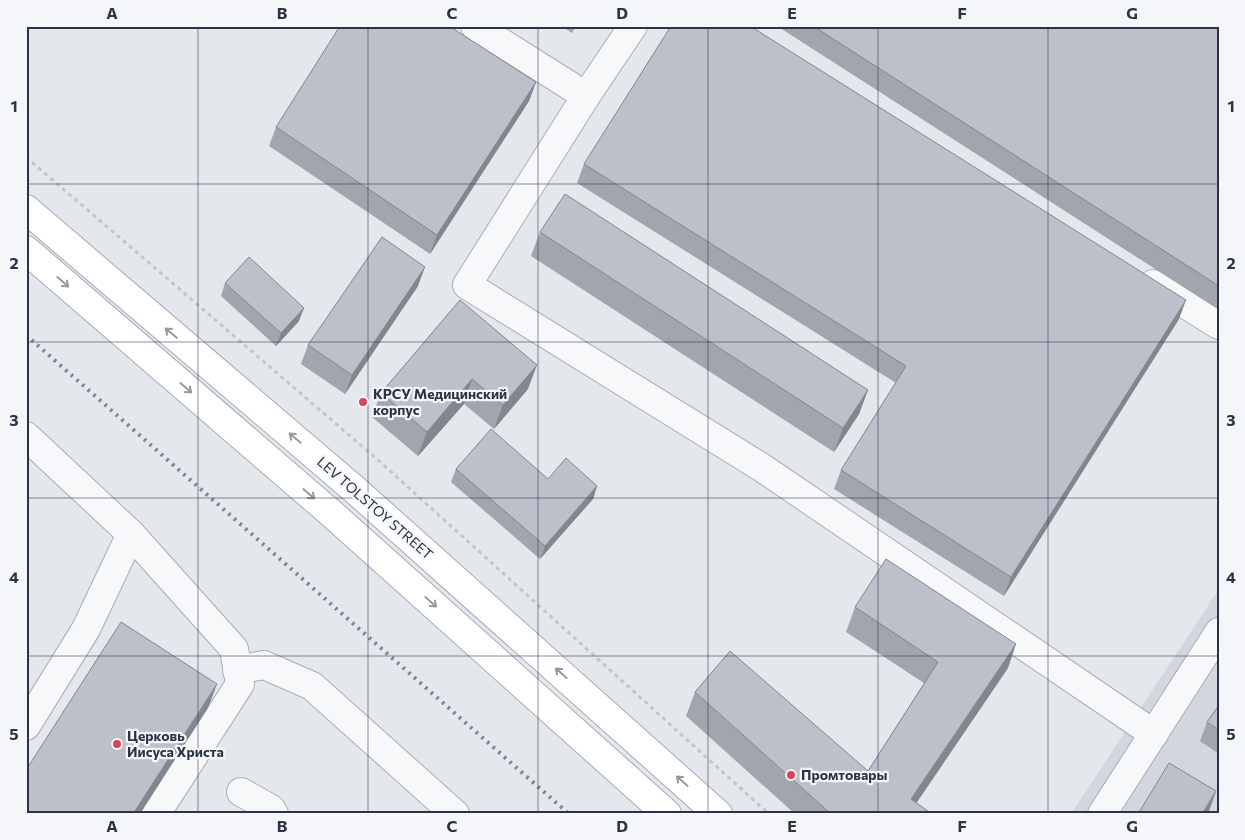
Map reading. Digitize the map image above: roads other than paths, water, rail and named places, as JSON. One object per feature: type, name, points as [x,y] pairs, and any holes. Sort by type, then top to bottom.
[{"type":"main road","name":"LEV TOLSTOY STREET","points":[[26,209],[354,489],[718,814]]},
{"type":"main road","points":[[26,250],[332,514],[667,814]]},
{"type":"street","points":[[475,26],[586,96]]},
{"type":"street","points":[[633,26],[586,96],[467,285],[761,467],[1154,734]]},
{"type":"street","points":[[1134,272],[1219,325]]},
{"type":"street","points":[[26,436],[131,534],[234,649],[240,684],[156,814]]},
{"type":"street","points":[[26,726],[86,629],[131,534]]},
{"type":"street","points":[[1102,814],[1219,632]]},
{"type":"street","points":[[237,670],[264,665],[312,686],[455,814]]},
{"type":"street","points":[[241,792],[271,809],[274,814]]},
{"type":"railway","points":[[26,335],[569,814]]},
{"type":"place","name":"КРСУ Медицинский корпус","points":[[363,402]]},
{"type":"place","name":"Церковь Иисуса Христа","points":[[117,744]]},
{"type":"place","name":"Промтовары","points":[[791,775]]}]
